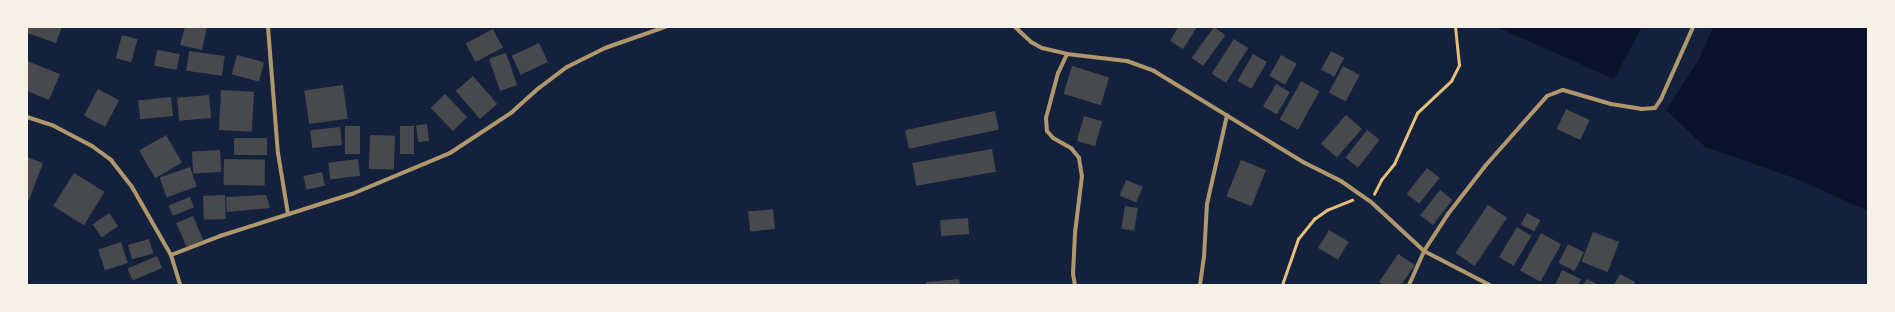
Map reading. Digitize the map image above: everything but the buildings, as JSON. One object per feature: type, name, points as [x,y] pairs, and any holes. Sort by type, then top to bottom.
[{"type":"street","points":[[268,27],[278,153],[288,214]]},
{"type":"street","points":[[171,255],[220,236],[352,194],[450,153],[511,113],[539,88],[567,67],[605,48],[665,27]]},
{"type":"street","points":[[1015,27],[1031,42],[1042,48],[1067,54],[1127,61],[1154,71],[1306,163],[1341,181],[1370,201],[1424,251],[1490,285]]},
{"type":"street","points":[[1409,285],[1424,251],[1448,214],[1486,165],[1547,96],[1554,92],[1563,90],[1611,104],[1641,109],[1655,108],[1661,99],[1693,27]]},
{"type":"street","points":[[1067,54],[1058,73],[1046,118],[1047,131],[1050,135],[1071,148],[1079,158],[1082,176],[1075,233],[1073,274],[1075,285]]},
{"type":"street","points":[[1200,285],[1204,257],[1207,204],[1228,115]]},
{"type":"street","points":[[27,117],[54,126],[92,146],[111,160],[132,187],[171,255],[180,285]]},
{"type":"path","points":[[1370,201],[1381,180],[1394,164],[1417,113],[1451,81],[1459,65],[1455,27]]},
{"type":"path","points":[[1282,285],[1298,239],[1314,220],[1327,210],[1362,196]]},
{"type":"water","points":[[1497,27],[1642,27],[1614,79]]},
{"type":"water","points":[[1713,27],[1868,27],[1868,211],[1797,179],[1705,147],[1666,110],[1699,59]]}]
